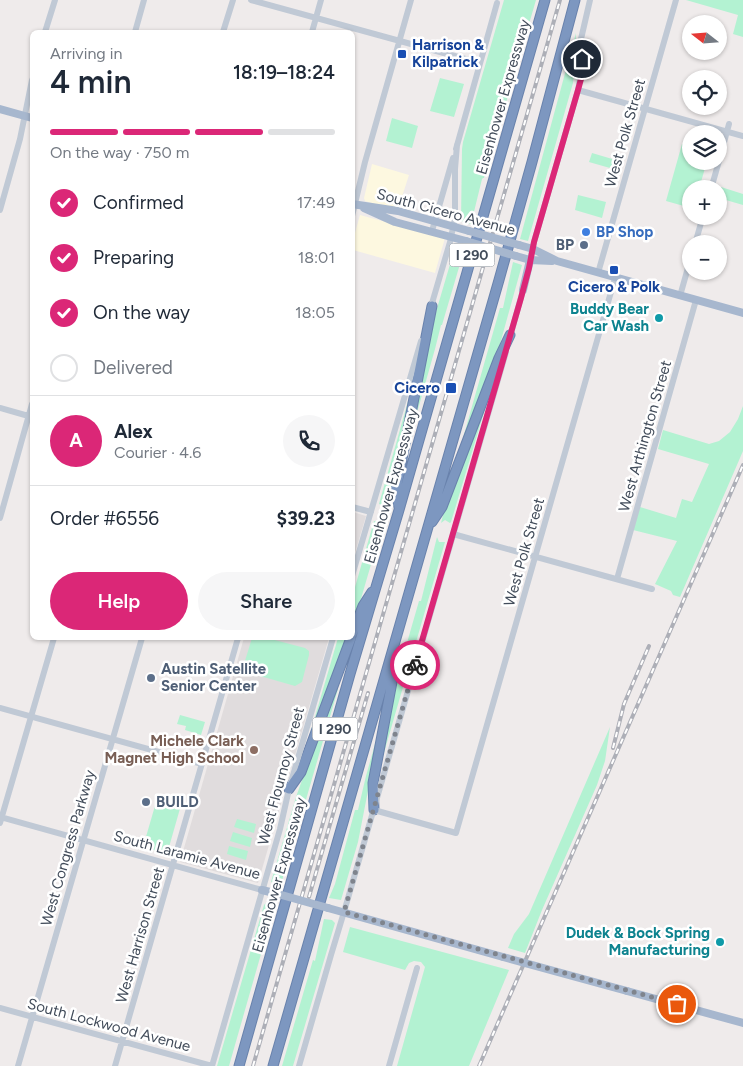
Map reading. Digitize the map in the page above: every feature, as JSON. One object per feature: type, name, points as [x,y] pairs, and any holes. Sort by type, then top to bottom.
[{"type":"highway","name":"Eisenhower Expressway","points":[[238,1066],[545,0]]},
{"type":"highway","name":"I 290","points":[[273,1066],[522,198],[575,0]]},
{"type":"highway","points":[[399,510],[396,490],[432,306]]},
{"type":"highway","points":[[426,530],[442,507],[499,358],[510,335]]},
{"type":"highway","points":[[355,628],[363,606],[378,583]]},
{"type":"highway","points":[[289,789],[301,772],[350,640]]},
{"type":"highway","points":[[374,810],[373,784],[392,682],[390,660]]},
{"type":"main road","points":[[0,109],[29,117]]},
{"type":"main road","name":"South Cicero Avenue","points":[[355,204],[398,211],[435,221],[533,249],[556,261],[743,313]]},
{"type":"main road","name":"South Cicero Avenue","points":[[355,204],[395,222],[452,236],[530,260],[556,261]]},
{"type":"main road","points":[[523,290],[530,260]]},
{"type":"main road","name":"South Laramie Avenue","points":[[262,890],[743,1022]]},
{"type":"street","points":[[46,30],[55,0]]},
{"type":"street","points":[[136,30],[144,0]]},
{"type":"street","points":[[225,30],[233,0]]},
{"type":"street","points":[[251,0],[480,63]]},
{"type":"street","points":[[313,30],[321,0]]},
{"type":"street","points":[[355,200],[411,0]]},
{"type":"street","points":[[530,260],[578,90],[582,69],[581,39],[590,0]]},
{"type":"street","name":"West Polk Street","points":[[598,273],[676,0]]},
{"type":"street","points":[[432,231],[497,3]]},
{"type":"street","points":[[578,90],[702,125]]},
{"type":"street","points":[[0,210],[20,139],[29,117]]},
{"type":"street","points":[[729,124],[727,132],[743,136]]},
{"type":"street","points":[[355,566],[452,236],[455,218],[457,145]]},
{"type":"street","name":"West Polk Street","points":[[374,810],[456,833],[615,278]]},
{"type":"street","points":[[680,296],[685,280]]},
{"type":"street","points":[[299,1066],[523,290]]},
{"type":"street","name":"West Arthington Street","points":[[617,579],[696,300]]},
{"type":"street","points":[[0,408],[30,416]]},
{"type":"street","points":[[0,518],[30,419]]},
{"type":"street","points":[[355,507],[371,512]]},
{"type":"street","points":[[453,534],[652,590]]},
{"type":"street","points":[[1,819],[53,640]]},
{"type":"street","name":"West Congress Parkway","points":[[18,1066],[141,640]]},
{"type":"street","name":"West Harrison Street","points":[[115,1066],[237,640]]},
{"type":"street","name":"West Flournoy Street","points":[[212,1066],[332,640]]},
{"type":"street","points":[[0,708],[202,764]]},
{"type":"street","name":"South Laramie Avenue","points":[[1,819],[262,890]]},
{"type":"street","points":[[389,1066],[417,968]]},
{"type":"street","name":"South Lockwood Avenue","points":[[0,1008],[212,1066]]},
{"type":"shaded area","points":[[372,164],[409,175],[398,209],[365,201],[364,198]]},
{"type":"shaded area","points":[[360,215],[445,238],[435,273],[355,251],[355,233]]},
{"type":"shaded area","points":[[355,513],[366,516],[355,553]]},
{"type":"shaded area","name":"Michele Clark Magnet High School","points":[[243,640],[328,640],[258,883],[180,862]]},
{"type":"green space","points":[[504,0],[536,0],[484,178],[482,179],[471,224],[461,221],[463,142]]},
{"type":"green space","points":[[686,0],[743,0],[743,37],[733,34],[738,15]]},
{"type":"green space","points":[[576,33],[573,83],[528,241],[520,239]]},
{"type":"green space","points":[[440,78],[464,84],[454,117],[430,111]]},
{"type":"green space","points":[[392,118],[418,126],[412,148],[386,141]]},
{"type":"green space","points":[[682,144],[682,170],[704,170],[702,180],[682,180],[682,205],[666,201]]},
{"type":"green space","points":[[592,153],[619,161],[617,170],[589,162]]},
{"type":"green space","points":[[727,189],[743,194],[743,205],[727,200]]},
{"type":"green space","points":[[578,195],[606,202],[602,218],[575,210]]},
{"type":"green space","points":[[456,244],[465,247],[415,420],[413,420],[433,322]]},
{"type":"green space","points":[[513,262],[522,265],[500,344],[465,439],[463,438],[500,308],[503,308]]},
{"type":"green space","points":[[416,373],[387,511],[384,506],[379,504]]},
{"type":"green space","points":[[491,389],[451,522],[445,520],[441,523],[444,511]]},
{"type":"green space","points":[[743,406],[743,451],[680,597],[673,595],[671,591],[655,584],[677,541],[633,530],[640,507],[676,518],[682,499],[692,502],[709,464],[658,449],[663,430],[709,444],[719,441],[730,432]]},
{"type":"green space","points":[[384,520],[355,619],[355,587],[374,521],[381,522]]},
{"type":"green space","points":[[437,537],[439,542],[445,542],[381,763],[394,688],[419,601],[421,601]]},
{"type":"green space","points":[[251,640],[275,640],[305,648],[309,651],[302,682],[295,686],[250,673],[246,671],[244,664]]},
{"type":"green space","points":[[337,640],[347,640],[305,751]]},
{"type":"green space","points":[[335,688],[338,689],[292,848],[290,848],[281,885],[271,882],[296,797]]},
{"type":"green space","points":[[180,715],[205,722],[201,735],[185,730],[186,726],[177,724]]},
{"type":"green space","points":[[382,719],[358,842],[341,900],[329,898],[335,884],[355,810],[358,810]]},
{"type":"green space","points":[[610,727],[605,761],[597,785],[525,953],[508,948],[514,934],[529,914]]},
{"type":"green space","points":[[157,799],[161,802],[164,800],[172,804],[181,805],[167,854],[143,847]]},
{"type":"green space","points":[[237,819],[256,824],[254,833],[234,827]]},
{"type":"green space","points":[[233,832],[252,838],[250,847],[230,841]]},
{"type":"green space","points":[[229,846],[248,851],[246,860],[227,854]]},
{"type":"green space","points":[[266,903],[275,905],[229,1066],[217,1066],[264,905]]},
{"type":"green space","points":[[324,919],[332,920],[335,923],[293,1066],[282,1066],[313,960],[315,961]]},
{"type":"green space","points":[[350,927],[509,970],[469,1066],[397,1066],[425,967],[421,962],[414,961],[409,963],[405,970],[343,952]]},
{"type":"railway","points":[[253,1066],[560,0]]},
{"type":"railway","points":[[479,1066],[743,465]]},
{"type":"railway","points":[[613,748],[624,704],[649,646]]},
{"type":"railway","points":[[309,897],[368,693]]},
{"type":"way so far","points":[[415,665],[344,912],[677,1004]]},
{"type":"place","name":"Harrison & Kilpatrick","points":[[402,54]]},
{"type":"place","name":"BP Shop","points":[[586,232]]},
{"type":"place","name":"BP","points":[[584,245]]},
{"type":"place","name":"Cicero & Polk","points":[[614,270]]},
{"type":"place","name":"Buddy Bear Car Wash","points":[[659,318]]},
{"type":"place","name":"Cicero","points":[[451,388]]},
{"type":"place","name":"Austin Satellite Senior Center","points":[[151,678]]},
{"type":"place","name":"Michele Clark Magnet High School","points":[[254,750]]},
{"type":"place","name":"BUILD","points":[[146,802]]},
{"type":"place","name":"Dudek & Bock Spring Manufacturing","points":[[720,942]]},
{"type":"route","points":[[415,665],[521,298],[534,242],[581,79],[582,59]]}]
